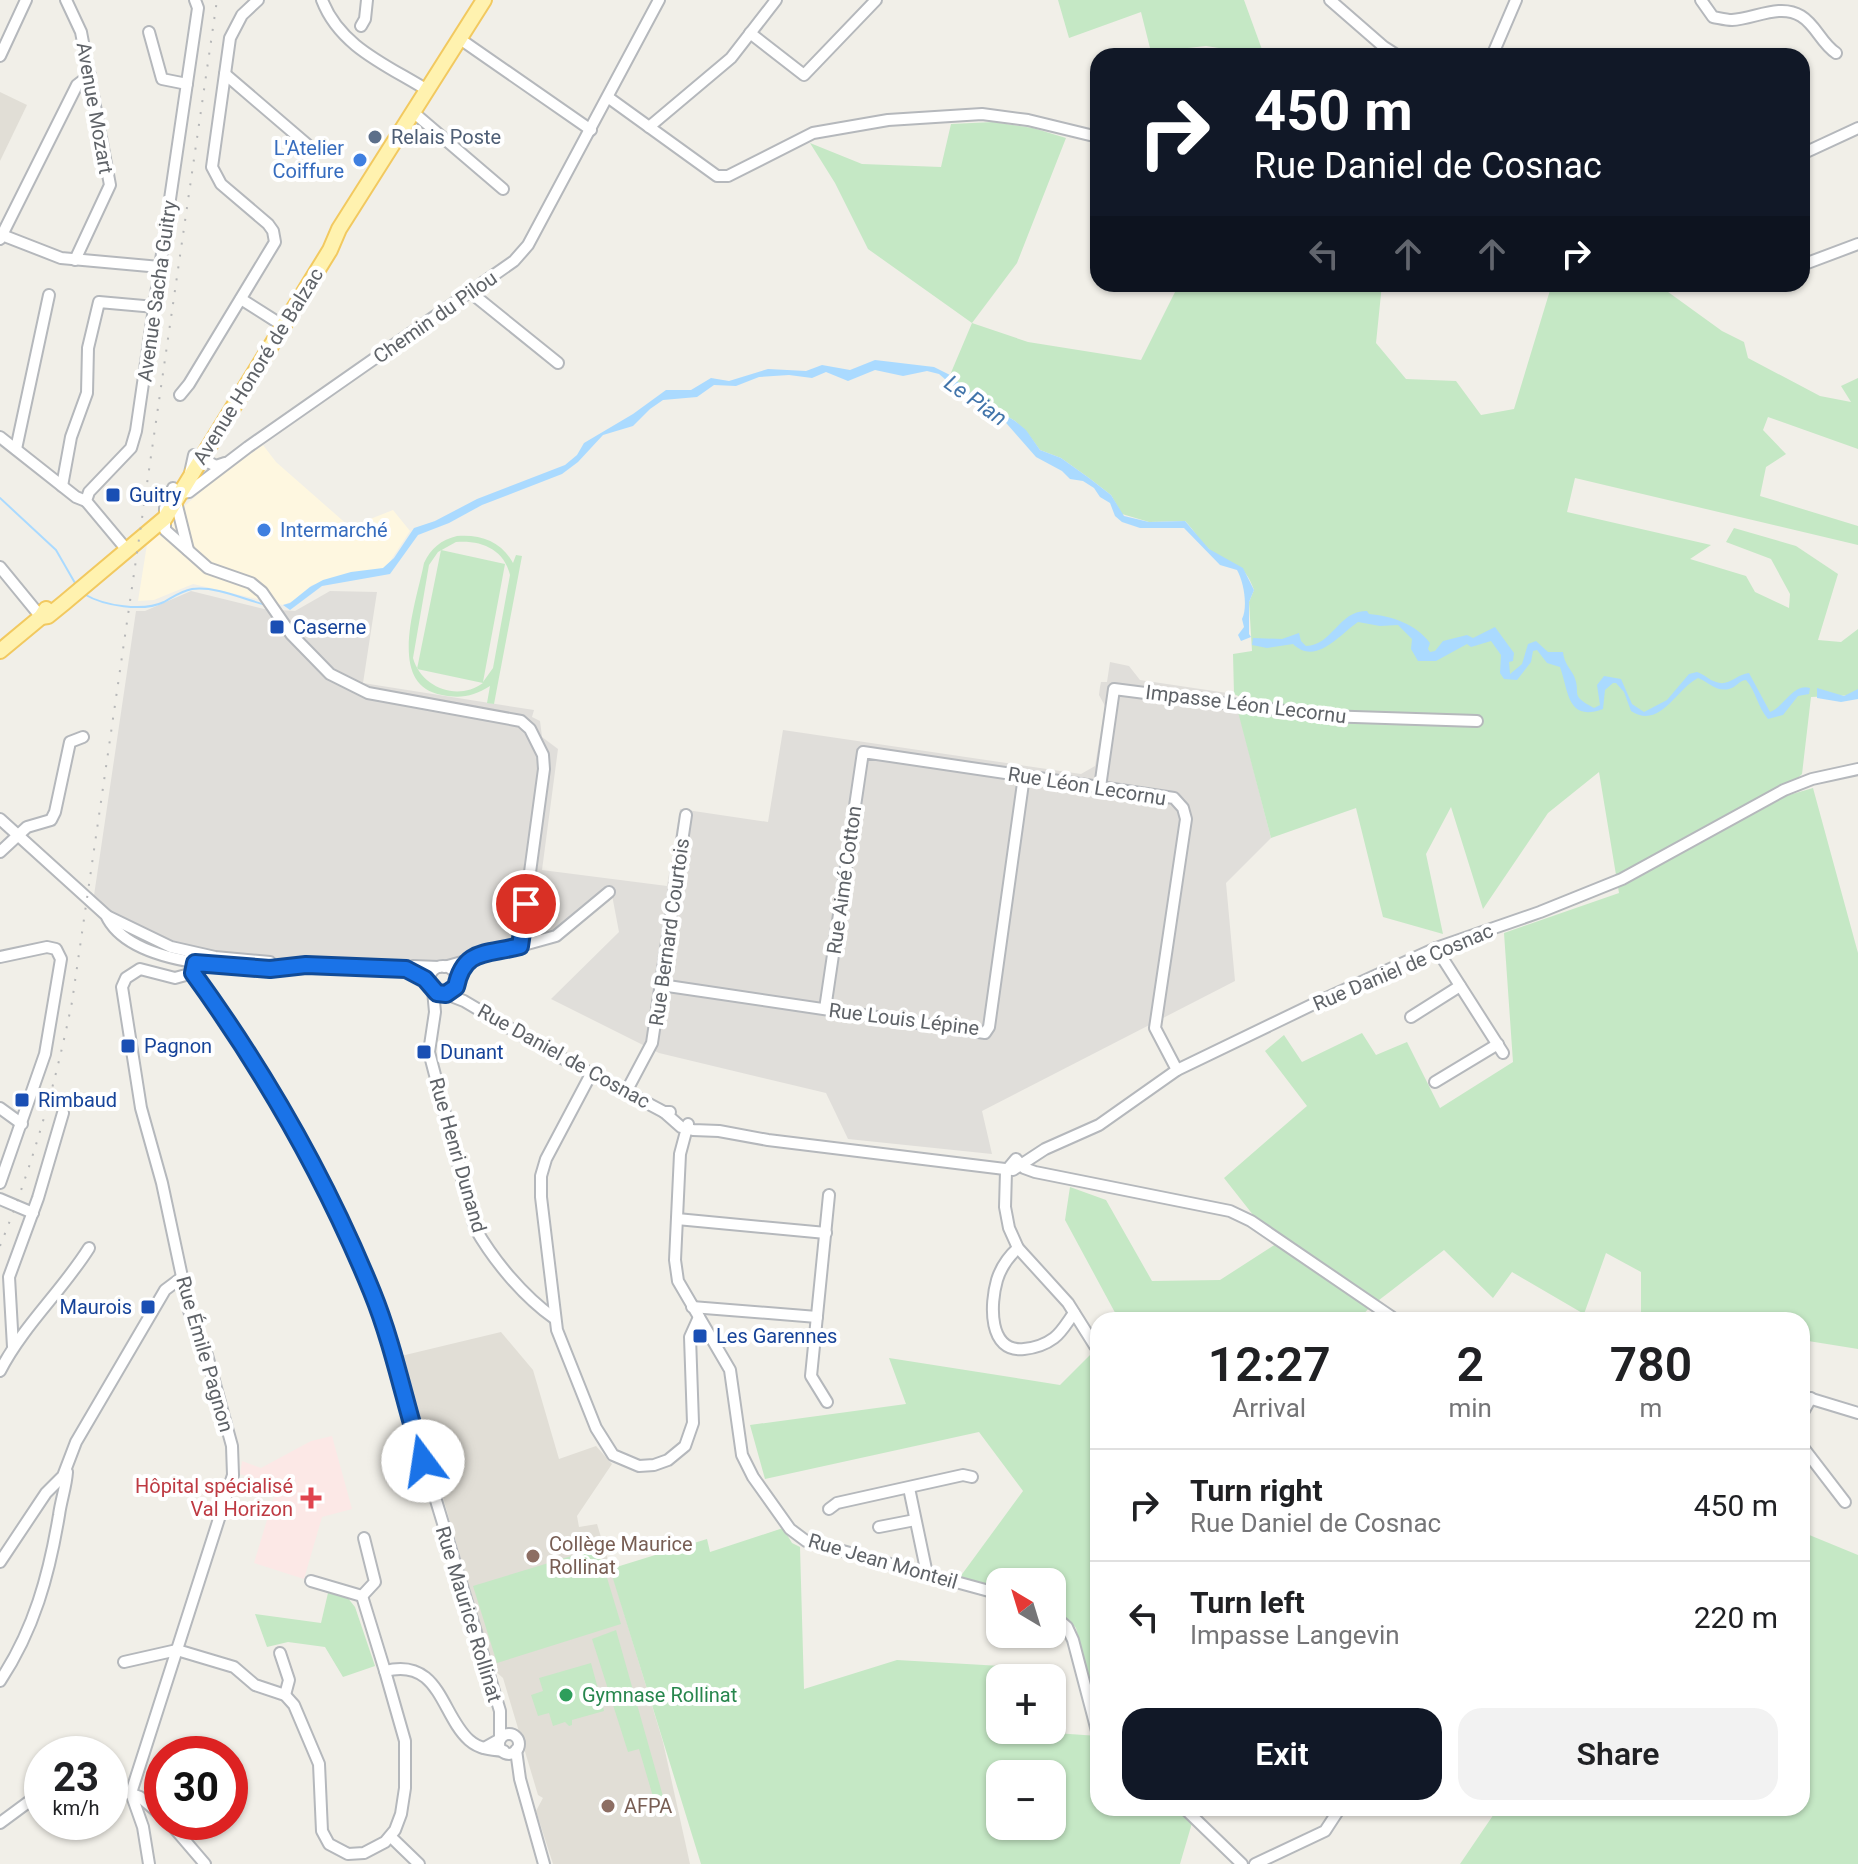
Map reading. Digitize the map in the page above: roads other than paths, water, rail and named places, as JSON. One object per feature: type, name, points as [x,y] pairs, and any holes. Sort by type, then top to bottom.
[{"type":"main road","name":"Avenue Honoré de Balzac","points":[[173,496],[323,248],[339,229],[484,0]]},
{"type":"main road","name":"Avenue Honoré de Balzac","points":[[173,496],[192,474],[197,457]]},
{"type":"main road","points":[[124,547],[160,527],[173,496]]},
{"type":"main road","points":[[0,651],[124,547],[173,496]]},
{"type":"street","points":[[0,56],[26,0]]},
{"type":"street","name":"Avenue Mozart","points":[[66,0],[81,32],[110,185],[75,260]]},
{"type":"street","name":"Avenue Sacha Guitry","points":[[86,501],[89,492],[131,448],[136,431],[198,8],[195,0]]},
{"type":"street","points":[[180,395],[274,247],[275,236],[268,224],[221,184],[213,172],[230,38],[249,6],[258,0]]},
{"type":"street","points":[[361,26],[367,0]]},
{"type":"street","name":"Chemin du Pilou","points":[[173,496],[189,492],[211,477],[514,261],[528,245],[659,0]]},
{"type":"street","points":[[649,127],[731,58],[776,0]]},
{"type":"street","points":[[750,33],[804,75],[876,0]]},
{"type":"street","points":[[1330,0],[1386,48]]},
{"type":"street","points":[[1495,48],[1516,0]]},
{"type":"street","points":[[1701,0],[1713,17],[1730,20],[1792,11],[1805,18],[1825,46],[1836,53]]},
{"type":"street","points":[[325,2],[337,29],[351,43],[427,90]]},
{"type":"street","points":[[149,32],[162,79],[187,84]]},
{"type":"street","points":[[460,39],[591,130]]},
{"type":"street","points":[[225,74],[309,146]]},
{"type":"street","points":[[90,75],[77,85],[1,237],[61,258],[160,267]]},
{"type":"street","points":[[609,98],[717,176],[728,176],[813,133],[888,120],[982,114],[1028,120],[1090,135]]},
{"type":"street","points":[[413,112],[503,189]]},
{"type":"street","points":[[1810,150],[1858,128]]},
{"type":"street","points":[[1810,262],[1858,244]]},
{"type":"street","points":[[470,292],[558,363]]},
{"type":"street","points":[[16,449],[49,295]]},
{"type":"street","points":[[241,299],[279,323]]},
{"type":"street","points":[[62,486],[71,437],[87,393],[88,348],[99,302],[155,307]]},
{"type":"street","points":[[0,437],[76,497],[86,501],[124,547]]},
{"type":"street","points":[[197,457],[216,466],[231,461]]},
{"type":"street","points":[[192,474],[200,478],[211,477]]},
{"type":"street","points":[[173,496],[189,552]]},
{"type":"street","points":[[160,527],[208,568],[251,583],[268,597],[276,613],[311,657],[345,683],[368,693],[497,714],[521,721],[530,729],[543,755],[544,769],[520,946]]},
{"type":"street","points":[[0,567],[41,617]]},
{"type":"street","name":"Impasse Léon Lecornu","points":[[1100,787],[1114,689],[1324,716],[1477,721]]},
{"type":"street","points":[[0,853],[27,827],[51,820],[70,742],[83,737]]},
{"type":"street","name":"Rue Léon Lecornu","points":[[863,752],[1174,798],[1183,808],[1186,819],[1155,1028],[1177,1070]]},
{"type":"street","name":"Rue Aimé Cotton","points":[[825,1009],[863,752]]},
{"type":"street","name":"Rue Daniel de Cosnac","points":[[1013,1165],[1036,1150],[1099,1125],[1177,1070],[1324,999],[1436,948],[1540,912],[1622,879],[1762,800],[1812,779],[1858,769]]},
{"type":"street","name":"Rue Louis Lépine","points":[[661,985],[985,1033],[989,1027],[1024,776]]},
{"type":"street","name":"Rue Bernard Courtois","points":[[626,1092],[652,1043],[686,815]]},
{"type":"street","points":[[0,819],[106,915],[151,939],[186,951],[215,957],[306,965],[406,969],[446,994],[453,991],[470,958]]},
{"type":"street","points":[[0,853],[7,850],[32,851]]},
{"type":"street","points":[[432,988],[430,976],[442,967],[556,936],[609,892]]},
{"type":"street","points":[[106,915],[129,938],[194,968],[270,969],[306,965]]},
{"type":"street","points":[[129,938],[170,952],[186,951]]},
{"type":"street","points":[[0,957],[47,947],[56,949],[61,959],[52,1026],[0,1183]]},
{"type":"street","points":[[1435,1082],[1500,1048],[1436,948]]},
{"type":"street","name":"Rue Maurice Rollinat","points":[[186,951],[305,1152],[373,1293],[500,1711],[514,1735]]},
{"type":"street","points":[[194,968],[205,960],[260,965],[271,962]]},
{"type":"street","points":[[406,969],[413,966],[442,967],[453,970],[457,980]]},
{"type":"street","name":"Rue Émile Pagnon","points":[[131,1793],[233,1475],[232,1446],[207,1355],[191,1319],[166,1196],[141,1108],[122,987],[126,978],[140,969],[175,978],[194,968]]},
{"type":"street","name":"Rue Daniel de Cosnac","points":[[457,980],[464,1001]]},
{"type":"street","points":[[1411,1017],[1460,986]]},
{"type":"street","name":"Rue Henri Dunand","points":[[432,988],[435,1012],[429,1052],[475,1228],[482,1242],[536,1305],[554,1318]]},
{"type":"street","name":"Rue Daniel de Cosnac","points":[[446,994],[464,1001],[687,1126]]},
{"type":"street","name":"Rue Henri Dunand","points":[[435,1012],[446,994]]},
{"type":"street","points":[[591,1074],[551,1148],[541,1176],[554,1318],[604,1444],[621,1460],[647,1466],[668,1460],[678,1454],[690,1437],[693,1423],[690,1337],[699,1317]]},
{"type":"street","points":[[0,1108],[22,1124]]},
{"type":"street","points":[[13,1347],[9,1277],[33,1213],[63,1113]]},
{"type":"street","name":"Rue Jean Monteil","points":[[667,1115],[680,1154]]},
{"type":"street","points":[[687,1126],[768,1140],[989,1165],[1013,1165],[1230,1211],[1251,1221],[1384,1312]]},
{"type":"street","name":"Rue Jean Monteil","points":[[687,1126],[680,1154],[676,1271],[692,1307],[730,1370],[742,1455],[753,1477],[798,1537],[821,1546],[986,1590]]},
{"type":"street","points":[[1013,1165],[1007,1189],[1006,1216],[1018,1248],[1068,1303],[1090,1338]]},
{"type":"street","points":[[827,1402],[811,1376],[829,1195]]},
{"type":"street","points":[[0,1199],[33,1213]]},
{"type":"street","points":[[677,1219],[826,1233]]},
{"type":"street","points":[[0,1371],[13,1347],[72,1277],[89,1248]]},
{"type":"street","points":[[1018,1248],[1006,1260],[997,1280],[993,1311],[996,1335],[1016,1350],[1029,1349],[1055,1337],[1074,1313]]},
{"type":"street","points":[[0,1562],[42,1498],[63,1476],[76,1442],[168,1286],[181,1278]]},
{"type":"street","points":[[161,1300],[168,1294],[184,1291]]},
{"type":"street","points":[[692,1307],[817,1317]]},
{"type":"street","points":[[1810,1398],[1858,1413]]},
{"type":"street","points":[[1810,1456],[1845,1502]]},
{"type":"street","points":[[0,1681],[33,1623],[52,1557],[67,1468]]},
{"type":"street","points":[[829,1509],[837,1503],[963,1475],[972,1477]]},
{"type":"street","points":[[909,1488],[927,1574]]},
{"type":"street","points":[[42,1498],[55,1495],[60,1507]]},
{"type":"street","points":[[879,1527],[915,1520]]},
{"type":"street","points":[[362,1596],[375,1582],[364,1538]]},
{"type":"street","points":[[311,1581],[362,1596]]},
{"type":"street","points":[[124,1662],[177,1650],[234,1667],[255,1685],[285,1695],[294,1705],[319,1764],[320,1823],[329,1844],[341,1852],[356,1854],[375,1848],[391,1837],[401,1814],[405,1788],[403,1727],[362,1596]]},
{"type":"street","points":[[1066,1626],[1073,1640],[1090,1705]]},
{"type":"street","points":[[280,1653],[289,1680],[285,1695]]},
{"type":"street","points":[[385,1671],[404,1669],[426,1680],[444,1699],[467,1738],[484,1748],[509,1751]]},
{"type":"street","name":"Rue Maurice Rollinat","points":[[500,1711],[500,1739]]},
{"type":"street","points":[[484,1748],[507,1734],[514,1735],[518,1741],[509,1751]]},
{"type":"street","points":[[500,1739],[500,1747],[509,1751],[518,1772],[544,1864]]},
{"type":"street","points":[[128,1792],[144,1803]]},
{"type":"street","points":[[131,1793],[143,1827],[149,1864]]},
{"type":"street","points":[[0,1823],[24,1805]]},
{"type":"street","points":[[1192,1816],[1242,1864]]},
{"type":"street","points":[[1255,1864],[1325,1831],[1335,1816]]},
{"type":"street","points":[[391,1837],[419,1864]]},
{"type":"street","points":[[184,1840],[205,1864]]},
{"type":"water","points":[[875,360],[934,367],[950,375],[974,396],[1026,430],[1040,450],[1061,458],[1111,495],[1124,516],[1149,522],[1185,521],[1209,549],[1243,568],[1254,590],[1249,602],[1251,637],[1241,641],[1238,635],[1244,627],[1245,601],[1237,570],[1220,565],[1184,528],[1140,528],[1122,522],[1115,516],[1110,503],[1100,497],[1094,488],[1083,481],[1070,479],[1036,457],[1000,416],[966,397],[939,374],[927,371],[903,376],[875,370],[848,381],[826,372],[812,378],[789,375],[759,377],[736,386],[714,385],[697,397],[663,400],[633,426],[603,435],[562,474],[482,505],[418,535],[390,574],[322,586],[290,610],[283,605],[323,580],[383,568],[394,558],[414,528],[435,521],[477,499],[565,465],[577,455],[584,443],[666,390],[691,390],[711,378],[729,381],[768,369],[806,371],[822,365],[850,370]]},
{"type":"water","points":[[1367,611],[1411,626],[1430,643],[1430,652],[1435,651],[1443,641],[1467,635],[1473,638],[1495,627],[1514,653],[1513,661],[1509,662],[1510,674],[1522,664],[1528,644],[1536,641],[1548,652],[1563,652],[1576,682],[1578,697],[1594,708],[1600,705],[1597,685],[1604,676],[1621,679],[1632,704],[1644,712],[1667,700],[1689,674],[1697,672],[1720,683],[1749,673],[1770,712],[1799,689],[1810,688],[1809,694],[1798,696],[1783,715],[1768,719],[1746,680],[1724,690],[1698,678],[1659,712],[1641,715],[1631,711],[1624,692],[1613,683],[1605,690],[1603,709],[1591,712],[1576,708],[1568,695],[1560,667],[1547,663],[1537,650],[1533,651],[1531,662],[1517,680],[1504,679],[1500,673],[1501,655],[1491,641],[1471,647],[1467,644],[1436,661],[1418,661],[1411,649],[1412,639],[1398,625],[1358,622],[1327,646],[1310,652],[1293,644],[1267,648],[1252,645],[1253,638],[1282,639],[1299,633],[1306,646],[1315,644],[1349,616]]},
{"type":"water","points":[[1817,688],[1844,696],[1858,689],[1858,699],[1841,702],[1817,698]]},
{"type":"waterway","name":"Le Pian","points":[[0,498],[56,550],[75,583]]},
{"type":"waterway","name":"Le Pian","points":[[84,594],[113,604],[145,607],[188,590],[201,589],[220,591],[266,605]]},
{"type":"railway","points":[[0,1246],[42,1126],[72,1002],[217,0]]},
{"type":"place","name":"Relais Poste","points":[[375,137]]},
{"type":"place","name":"L'Atelier Coiffure","points":[[360,160]]},
{"type":"place","name":"Guitry","points":[[113,495]]},
{"type":"place","name":"Intermarché","points":[[264,530]]},
{"type":"place","name":"Caserne","points":[[277,627]]},
{"type":"place","name":"Pagnon","points":[[128,1046]]},
{"type":"place","name":"Dunant","points":[[424,1052]]},
{"type":"place","name":"Rimbaud","points":[[22,1100]]},
{"type":"place","name":"Maurois","points":[[148,1307]]},
{"type":"place","name":"Les Garennes","points":[[700,1336]]},
{"type":"place","name":"Hôpital spécialisé Val Horizon","points":[[311,1498]]},
{"type":"place","name":"Collège Maurice Rollinat","points":[[533,1556]]},
{"type":"place","name":"Gymnase Rollinat","points":[[566,1695]]},
{"type":"place","name":"AFPA","points":[[608,1806]]}]
